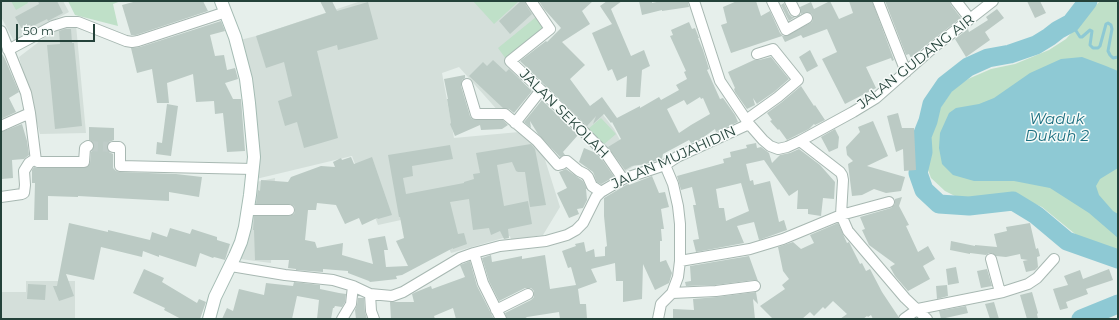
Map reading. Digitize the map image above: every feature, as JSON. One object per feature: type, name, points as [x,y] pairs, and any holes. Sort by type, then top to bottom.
[{"type":"street","points":[[209,319],[215,297],[231,266],[241,242],[248,210],[254,157],[250,102],[246,79],[235,37],[221,1]]},
{"type":"street","name":"JALAN SEKOLAH","points":[[531,1],[550,29],[510,61],[606,154],[623,179]]},
{"type":"street","name":"JALAN GUDANG AIR","points":[[694,1],[720,81],[747,122],[763,140],[770,146],[778,149],[800,141],[876,98],[934,47],[993,1]]},
{"type":"street","points":[[772,1],[786,30],[806,18]]},
{"type":"street","points":[[790,1],[795,11]]},
{"type":"street","points":[[878,1],[906,72]]},
{"type":"street","points":[[956,1],[970,19]]},
{"type":"street","points":[[8,50],[53,26],[66,22],[78,22],[132,42],[146,39],[226,12]]},
{"type":"street","points":[[1,31],[26,93],[36,160]]},
{"type":"street","name":"JALAN MUJAHIDIN","points":[[231,266],[285,275],[332,280],[353,286],[370,294],[392,296],[403,292],[460,258],[474,253],[500,246],[546,241],[567,235],[576,230],[583,223],[600,192],[623,179],[665,164],[747,122],[798,80],[773,49],[757,54]]},
{"type":"street","points":[[466,84],[476,114],[505,114],[537,141],[558,165],[567,161],[585,174],[592,186],[600,192]]},
{"type":"street","points":[[515,123],[541,90]]},
{"type":"street","points":[[1,126],[30,113]]},
{"type":"street","points":[[800,141],[840,172],[843,180],[841,215],[848,231],[906,298],[927,319]]},
{"type":"street","points":[[1,197],[24,193],[24,171],[29,163],[36,160],[38,162],[84,162],[85,148],[88,146]]},
{"type":"street","points":[[113,147],[120,148],[120,166],[253,169]]},
{"type":"street","points":[[658,319],[661,304],[672,293],[678,277],[680,261],[680,224],[678,206],[673,184],[665,164]]},
{"type":"street","points":[[680,261],[750,249],[784,239],[841,215],[889,202]]},
{"type":"street","points":[[248,210],[289,210]]},
{"type":"street","points":[[474,253],[484,283],[498,314],[528,294]]},
{"type":"street","points":[[991,259],[1000,292]]},
{"type":"street","points":[[904,319],[918,309],[1000,292],[1028,284],[1037,278],[1054,259]]},
{"type":"street","points":[[342,319],[351,304],[353,286]]},
{"type":"street","points":[[672,293],[716,291],[755,286]]},
{"type":"street","points":[[370,294],[371,311],[374,319]]},
{"type":"shaded area","points":[[1,1],[63,1],[69,12],[14,41],[1,17]]},
{"type":"shaded area","points":[[361,1],[529,1],[547,28],[507,60],[524,77],[500,113],[459,67],[442,73],[454,138],[519,132],[541,147],[560,207],[543,235],[511,240],[510,236],[451,253],[426,193],[433,213],[378,225],[352,156],[256,179],[240,40]]},
{"type":"shaded area","points":[[76,25],[86,133],[40,134],[19,57],[57,28]]},
{"type":"shaded area","points":[[594,103],[614,129],[634,166],[621,174],[619,172],[600,186],[592,183],[603,149],[575,120]]},
{"type":"shaded area","points":[[275,178],[271,263],[240,259],[256,182]]},
{"type":"shaded area","points":[[26,281],[75,281],[75,319],[1,319],[1,292],[26,292]]},
{"type":"green space","points":[[11,1],[27,1],[28,3],[16,10]]},
{"type":"green space","points":[[68,1],[121,1],[113,4],[118,26],[75,15]]},
{"type":"green space","points":[[473,1],[519,1],[494,24]]},
{"type":"green space","name":"Waduk Dukuh 2","points":[[1100,1],[1118,1],[1118,253],[1080,238],[1042,207],[1021,198],[1005,195],[959,198],[945,191],[931,178],[926,164],[926,144],[937,113],[953,89],[968,79],[991,69],[1015,64],[1049,50],[1066,39]]},
{"type":"green space","points":[[536,17],[545,28],[506,59],[498,48]]},
{"type":"green space","points":[[601,118],[616,134],[602,146],[587,130]]},
{"type":"water","name":"Waduk Dukuh 2","points":[[1082,57],[1118,71],[1118,168],[1100,179],[1096,186],[1099,195],[1113,211],[1118,214],[1118,238],[1089,213],[1050,188],[1014,181],[974,181],[953,175],[942,164],[939,148],[940,133],[949,113],[956,108],[979,104],[994,98],[1030,73],[1061,59]]},
{"type":"building","points":[[38,1],[57,1],[63,13],[23,31],[15,17],[39,4]]},
{"type":"building","points":[[137,1],[203,1],[208,11],[136,35],[131,35],[122,5]]},
{"type":"building","points":[[320,1],[332,1],[337,11],[368,2],[378,39],[338,50],[337,45],[317,51],[338,138],[304,148],[297,122],[285,126],[278,101],[292,96],[284,62],[266,68],[256,36],[326,13]]},
{"type":"building","points":[[521,1],[525,1],[532,14],[510,34],[499,21]]},
{"type":"building","points":[[539,1],[593,1],[582,11],[590,24],[562,42],[585,65],[570,79],[590,106],[602,97],[617,118],[640,106],[640,108],[659,97],[661,100],[679,90],[676,85],[687,79],[684,72],[686,71],[670,36],[673,35],[671,30],[689,22],[692,29],[695,28],[709,69],[707,70],[720,99],[723,98],[738,122],[716,132],[715,129],[701,139],[691,143],[689,140],[663,154],[662,159],[646,164],[632,166],[625,170],[608,147],[621,139],[612,122],[611,123],[604,114],[593,124],[596,116],[587,126],[520,61],[546,41],[547,42],[561,28]],"holes":[[[700,97],[701,99],[703,98],[710,114],[679,133],[667,109],[684,100],[687,105]]]},
{"type":"building","points":[[607,1],[622,1],[611,9],[631,56],[644,50],[650,66],[642,70],[640,97],[626,97],[627,76],[617,81],[612,69],[608,71],[592,33],[612,24],[600,6]]},
{"type":"building","points":[[639,1],[652,1],[652,3],[661,1],[688,1],[689,7],[662,10],[642,15]]},
{"type":"building","points":[[737,1],[756,1],[761,16],[770,11],[780,33],[783,36],[786,36],[812,22],[812,14],[807,12],[801,14],[800,7],[811,2],[814,9],[830,1],[839,19],[853,13],[849,1],[872,1],[894,60],[892,61],[891,58],[866,67],[876,88],[845,104],[822,59],[837,52],[827,29],[803,38],[801,35],[785,42],[782,36],[731,53],[721,25],[727,23],[723,7]]},
{"type":"building","points":[[885,1],[950,1],[951,5],[961,18],[911,58],[909,54],[906,55]]},
{"type":"building","points":[[1027,1],[1040,1],[1046,13],[1035,18]]},
{"type":"building","points":[[784,3],[789,14],[792,17],[795,17],[789,21],[781,5]]},
{"type":"building","points":[[997,9],[1004,18],[985,32],[990,40],[966,57],[955,39],[968,29],[969,32],[988,20],[986,17]]},
{"type":"building","points":[[221,21],[225,31],[210,35],[215,56],[224,55],[227,70],[235,68],[238,79],[225,83],[233,99],[241,99],[245,151],[227,152],[223,113],[215,114],[214,101],[196,102],[193,74],[167,83],[169,103],[157,103],[152,69],[137,73],[131,48],[140,47]]},
{"type":"building","points":[[71,29],[72,43],[74,43],[82,126],[55,129],[47,45],[60,44],[59,31]]},
{"type":"building","points":[[810,50],[818,66],[807,72],[799,57]]},
{"type":"building","points":[[1,52],[19,92],[9,98],[16,112],[1,119]]},
{"type":"building","points":[[771,57],[789,79],[757,104],[753,98],[755,105],[747,109],[735,92],[735,88],[728,72],[754,60]]},
{"type":"building","points":[[493,60],[506,72],[509,69],[532,91],[514,113],[509,109],[503,108],[469,76],[483,62],[487,66]]},
{"type":"building","points":[[465,75],[461,86],[472,119],[503,120],[508,125],[502,129],[481,130],[480,125],[455,136],[450,124],[448,99],[444,79]]},
{"type":"building","points":[[801,86],[825,120],[815,125],[814,124],[809,129],[787,140],[779,129],[778,130],[770,121],[772,120],[767,113]]},
{"type":"building","points":[[542,100],[578,135],[563,152],[565,155],[560,157],[538,134],[530,121],[531,128],[524,122]]},
{"type":"building","points":[[167,104],[178,106],[171,156],[156,154],[157,142],[162,143]]},
{"type":"building","points":[[898,113],[902,128],[914,128],[916,170],[904,171],[903,149],[896,152],[887,116]]},
{"type":"building","points":[[873,121],[888,156],[867,166],[905,177],[901,191],[886,193],[874,189],[862,195],[852,196],[848,164],[853,161],[847,155],[846,147],[860,132],[858,127]]},
{"type":"building","points":[[22,124],[29,155],[24,159],[12,160],[13,178],[2,179],[1,132]]},
{"type":"building","points":[[89,127],[114,128],[114,140],[107,144],[107,147],[109,152],[113,154],[113,168],[116,171],[202,177],[199,197],[169,192],[169,201],[78,196],[48,196],[48,220],[34,220],[35,183],[32,183],[32,170],[34,167],[87,167],[90,163],[91,152],[94,149],[93,142],[89,140]]},
{"type":"building","points":[[835,129],[839,137],[838,148],[829,152],[821,137]]},
{"type":"building","points":[[756,143],[757,148],[761,147],[769,153],[772,163],[780,155],[799,149],[820,165],[835,182],[834,199],[823,198],[821,216],[808,214],[808,209],[797,209],[798,190],[789,196],[764,160],[746,164],[750,181],[753,180],[754,185],[770,181],[779,222],[784,220],[787,230],[759,240],[754,222],[737,226],[744,243],[696,252],[693,240],[699,239],[693,205],[696,205],[692,187],[681,190],[677,176],[724,163],[723,159],[731,157],[730,152],[747,148],[746,145]],"holes":[[[741,183],[749,211],[726,221],[724,208],[719,208],[716,189]]]},
{"type":"building","points":[[531,144],[535,149],[546,205],[530,207],[525,172],[516,171],[512,162],[497,165],[504,206],[528,201],[532,224],[508,229],[509,238],[504,239],[500,231],[491,235],[489,228],[473,230],[469,199],[450,202],[458,234],[464,233],[467,244],[453,248],[402,275],[396,276],[397,279],[370,282],[348,273],[348,271],[323,269],[323,272],[296,270],[288,268],[289,260],[255,260],[253,230],[254,216],[289,216],[294,214],[295,210],[294,206],[289,204],[256,204],[258,190],[260,191],[261,180],[288,182],[291,177],[321,166],[335,167],[333,162],[341,158],[342,160],[351,157],[354,164],[372,157],[392,215],[377,218],[362,225],[359,218],[345,224],[336,205],[317,203],[316,210],[308,210],[305,240],[315,242],[317,248],[343,243],[342,255],[373,264],[368,239],[385,236],[388,250],[384,250],[386,267],[408,266],[396,241],[404,238],[388,155],[450,145],[453,159],[412,166],[413,176],[403,178],[406,194],[464,183],[474,179],[473,174],[480,173],[476,153]]},
{"type":"building","points":[[584,148],[596,153],[614,177],[601,184],[597,182],[593,172],[579,162]]},
{"type":"building","points":[[566,169],[583,181],[587,189],[587,200],[583,208],[577,209],[579,214],[569,218],[557,193],[567,188],[559,172]]},
{"type":"building","points":[[652,176],[659,193],[665,192],[669,207],[661,209],[664,229],[661,229],[662,241],[660,241],[660,262],[666,260],[672,273],[669,283],[655,290],[643,264],[642,299],[623,302],[623,281],[616,281],[615,263],[591,269],[597,282],[578,289],[580,304],[586,304],[587,319],[560,319],[559,312],[527,317],[524,319],[507,319],[505,313],[531,300],[534,297],[534,291],[531,288],[525,288],[499,301],[489,281],[482,258],[491,255],[492,262],[522,256],[522,259],[545,255],[550,289],[576,285],[571,267],[568,268],[562,251],[576,246],[575,244],[584,242],[586,252],[594,249],[595,257],[605,256],[605,247],[607,246],[604,198],[626,185]]},
{"type":"building","points":[[902,197],[899,206],[909,225],[906,226],[918,252],[928,246],[935,259],[923,266],[930,279],[908,291],[895,276],[890,267],[895,264],[869,245],[862,230],[865,229],[860,217],[891,208],[895,204],[895,199]]},
{"type":"building","points":[[69,223],[150,240],[152,232],[167,237],[170,228],[190,234],[192,229],[217,237],[217,240],[230,244],[225,260],[213,258],[200,253],[196,267],[143,251],[142,257],[101,247],[94,280],[66,274],[74,296],[59,301],[53,286],[57,286]]},
{"type":"building","points":[[838,223],[847,243],[849,242],[860,264],[862,263],[866,271],[870,269],[882,292],[898,316],[898,319],[873,319],[871,315],[863,319],[840,319],[847,314],[833,301],[825,309],[823,307],[814,316],[810,312],[802,319],[773,319],[760,306],[785,289],[782,285],[789,279],[783,271],[778,247],[793,242],[801,249],[814,243],[810,235]]},
{"type":"building","points":[[1030,223],[1036,249],[1038,248],[1040,256],[1037,257],[1038,267],[1035,270],[1026,272],[1023,261],[1028,260],[1021,259],[1020,254],[1006,257],[996,256],[992,253],[986,255],[970,254],[950,250],[951,241],[975,246],[997,247],[994,234],[1007,231],[1006,227]]},
{"type":"building","points":[[749,256],[758,281],[754,280],[715,285],[686,286],[685,282],[691,281],[690,266]]},
{"type":"building","points":[[470,261],[477,286],[494,319],[456,319],[453,308],[434,316],[435,319],[391,319],[390,302],[414,302],[412,294],[416,292],[431,286],[432,289],[465,277],[460,265]]},
{"type":"building","points":[[956,267],[959,283],[948,285],[946,269]]},
{"type":"building","points":[[144,269],[164,278],[162,282],[197,303],[199,299],[206,302],[200,319],[181,319],[164,310],[165,308],[133,293]]},
{"type":"building","points":[[987,269],[992,286],[981,288],[977,271]]},
{"type":"building","points":[[1109,269],[1113,280],[1086,289],[1088,294],[1066,302],[1068,308],[1060,310],[1053,289],[1068,285],[1064,276],[1080,270],[1083,279]]},
{"type":"building","points":[[294,282],[320,285],[320,289],[346,294],[345,302],[342,307],[335,306],[333,308],[331,319],[317,319],[319,300],[297,296],[292,319],[222,319],[227,308],[233,311],[239,289],[264,295],[266,283],[293,286]]},
{"type":"building","points":[[28,284],[46,285],[45,300],[27,299]]},
{"type":"building","points":[[947,285],[948,296],[937,299],[936,286]]},
{"type":"building","points":[[756,292],[758,304],[753,299],[755,319],[673,318],[673,309],[694,310],[693,299]]},
{"type":"building","points":[[1032,292],[1038,313],[1038,319],[1027,319],[1020,295]]},
{"type":"building","points":[[358,298],[364,298],[367,319],[356,319],[355,310]]},
{"type":"building","points":[[994,302],[999,319],[990,319],[985,304]]},
{"type":"building","points":[[966,306],[968,313],[941,319],[939,311]]},
{"type":"waterway","points":[[1088,1],[1071,23],[1036,45],[1010,54],[988,58],[968,67],[945,85],[932,104],[928,121],[922,136],[923,152],[918,173],[924,190],[939,204],[969,206],[1013,201],[1036,215],[1067,241],[1118,259]]},
{"type":"waterway","points":[[1071,23],[1080,37],[1090,30],[1092,31],[1090,45],[1093,48],[1098,48],[1100,46],[1106,24],[1108,23],[1111,25],[1112,29],[1108,51],[1113,58],[1118,57]]},
{"type":"waterway","points":[[1081,319],[1118,304]]},
{"type":"tunnel","points":[[88,146],[113,147]]}]
